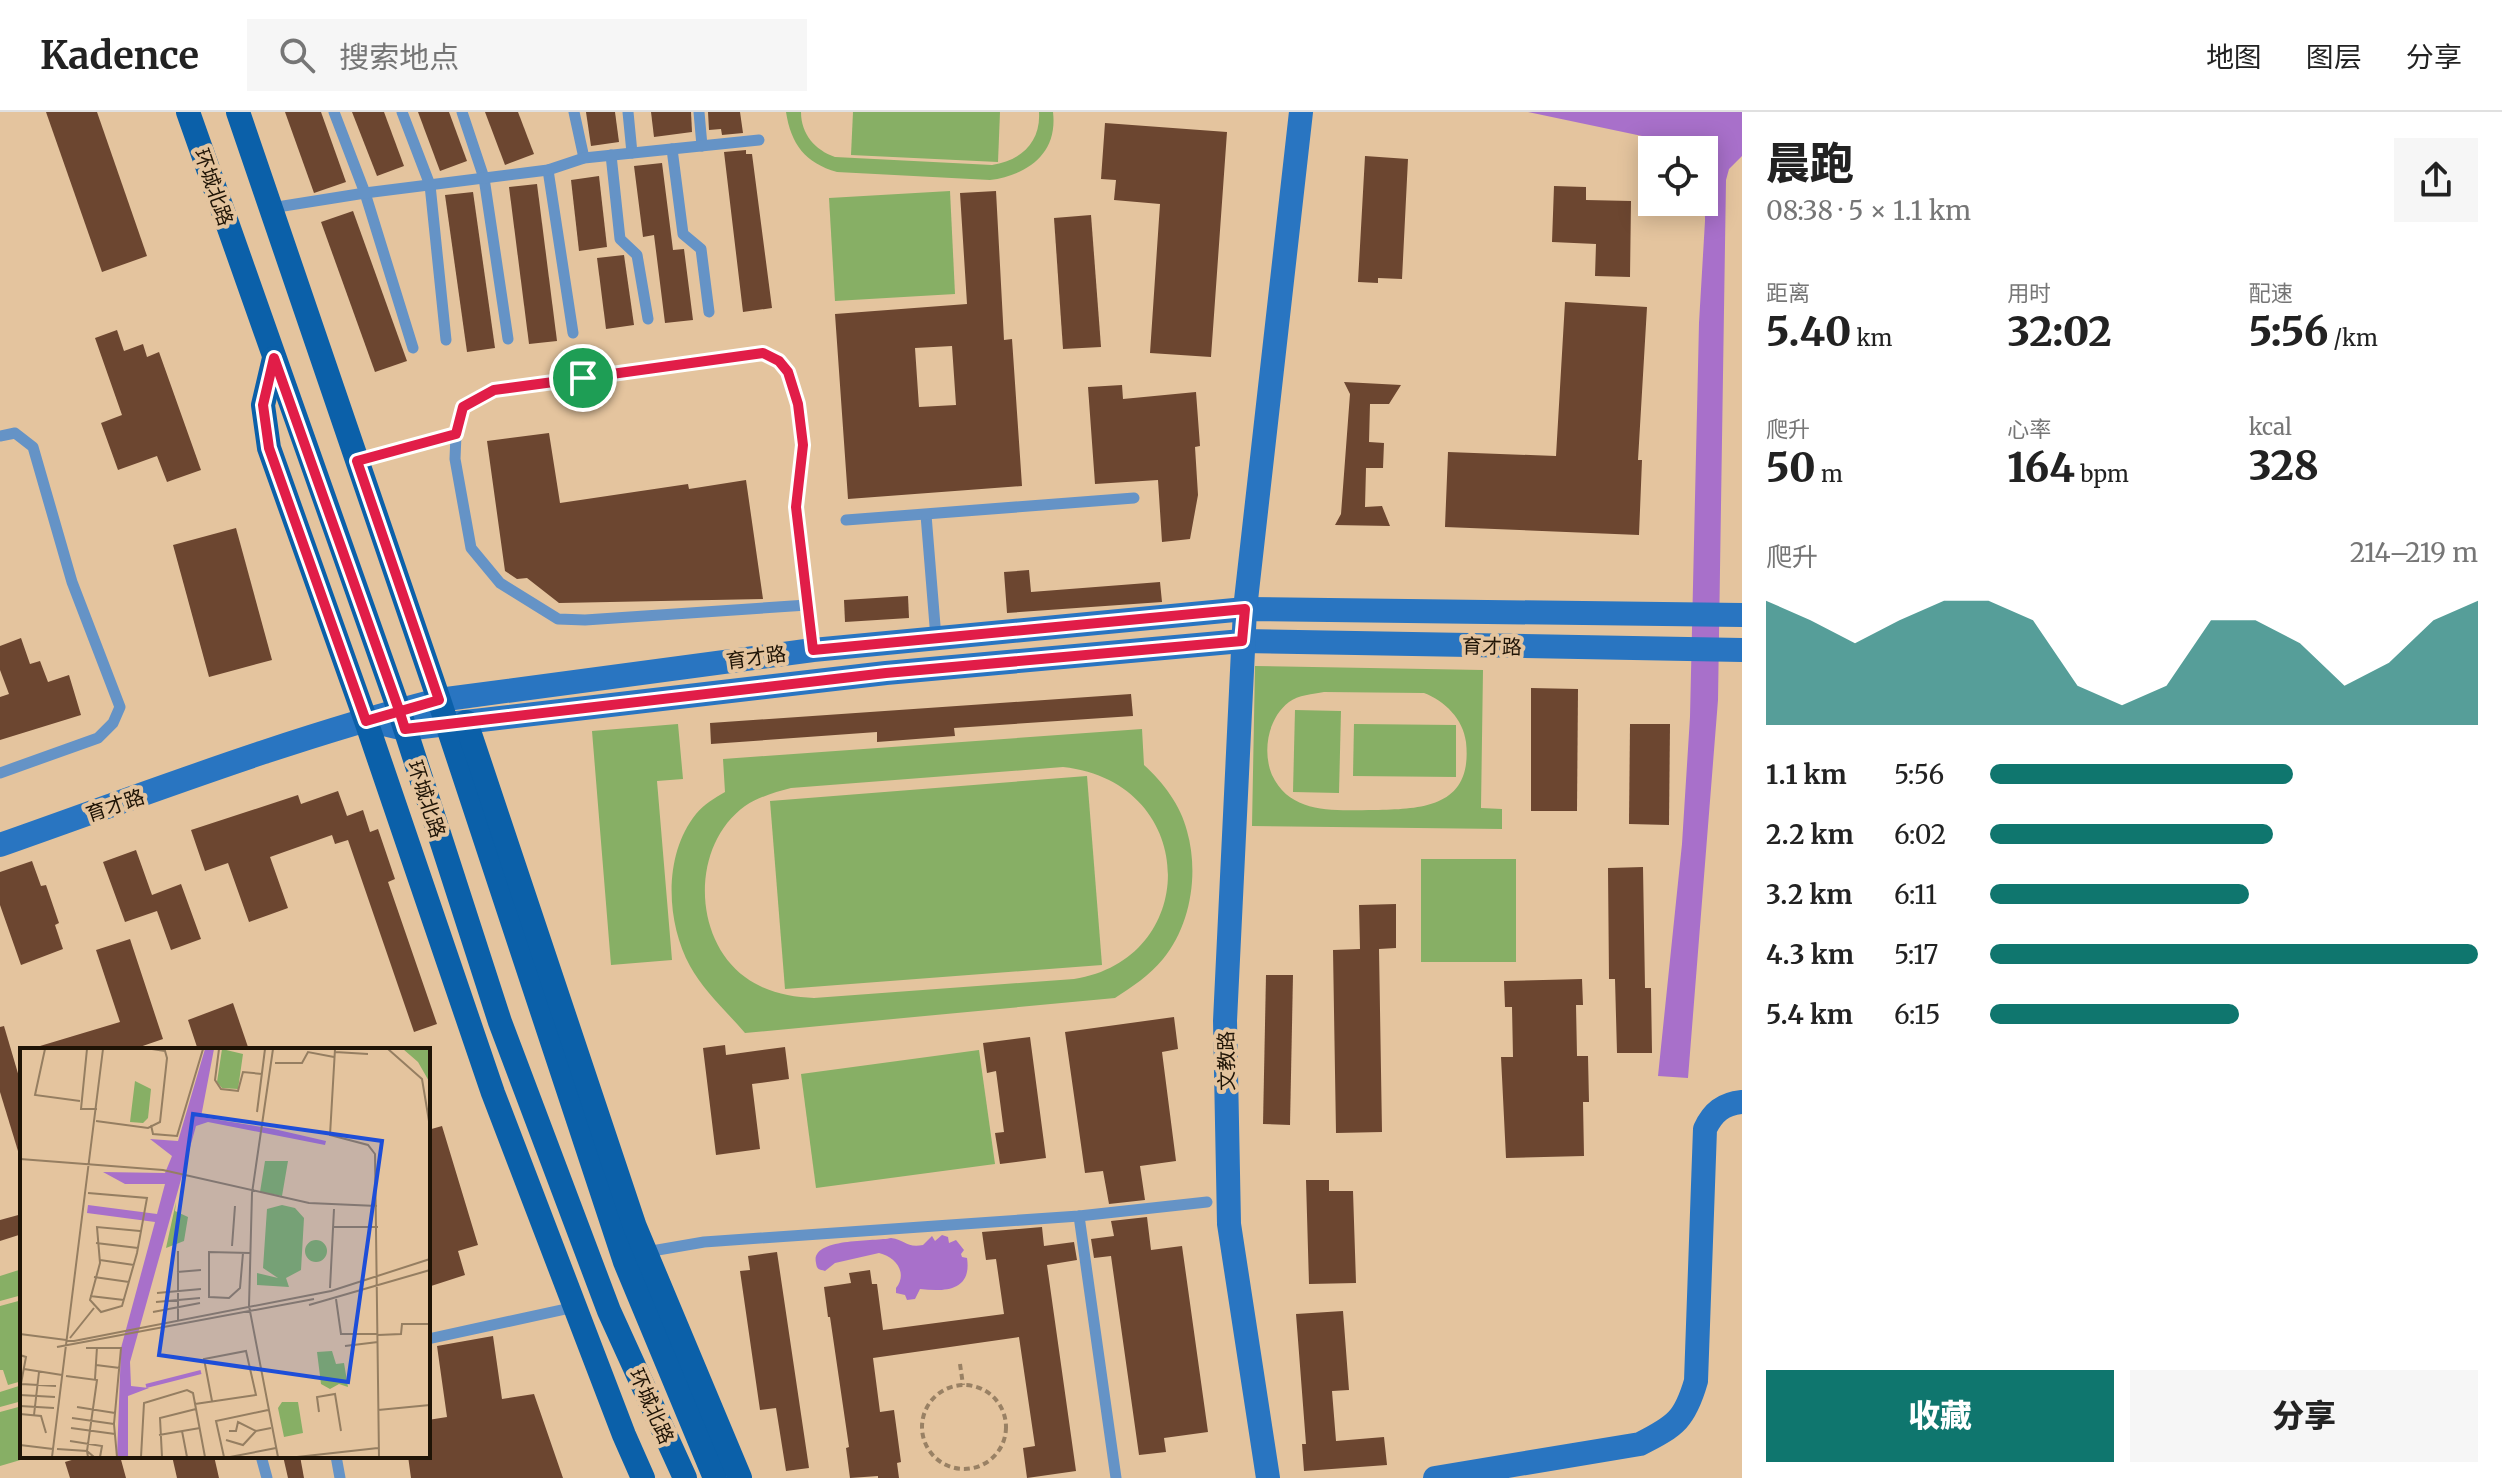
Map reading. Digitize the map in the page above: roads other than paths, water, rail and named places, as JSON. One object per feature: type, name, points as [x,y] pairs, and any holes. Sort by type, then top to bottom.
[{"type":"main road","name":"环城北路","points":[[188,112],[402,719],[500,1022],[609,1311],[685,1478]]},
{"type":"main road","name":"环城北路","points":[[238,112],[439,700],[456,723],[625,1262],[715,1478]]},
{"type":"main road","points":[[1242,641],[1301,113]]},
{"type":"main road","points":[[274,358],[263,405],[269,448],[493,1093],[643,1478]]},
{"type":"main road","name":"育才路","points":[[402,719],[439,700],[813,650],[1245,609],[1742,615]]},
{"type":"main road","name":"育才路","points":[[0,845],[222,767],[366,721],[402,719],[456,723],[886,673],[1242,641],[1742,650]]},
{"type":"main road","name":"文教路","points":[[1242,641],[1225,1021],[1229,1224],[1268,1478]]},
{"type":"main road","points":[[456,723],[635,1227],[740,1478]]},
{"type":"main road","points":[[1435,1478],[1640,1444],[1667,1431],[1680,1418],[1689,1406],[1696,1381],[1705,1129],[1712,1114],[1731,1103],[1742,1102]]},
{"type":"lane","points":[[334,112],[365,193],[413,348]]},
{"type":"lane","points":[[402,112],[430,185],[446,340]]},
{"type":"lane","points":[[462,112],[484,178],[508,339]]},
{"type":"lane","points":[[574,112],[584,158]]},
{"type":"lane","points":[[628,112],[632,153]]},
{"type":"lane","points":[[699,112],[702,146]]},
{"type":"lane","points":[[271,208],[548,170],[584,158],[759,140]]},
{"type":"lane","points":[[672,149],[683,234],[701,249],[709,312]]},
{"type":"lane","points":[[611,155],[620,239],[637,255],[648,319]]},
{"type":"lane","points":[[548,170],[573,333]]},
{"type":"lane","points":[[807,605],[585,620],[558,619],[500,583],[471,548],[455,459],[456,434],[463,407],[494,390],[763,353],[779,361],[788,372],[798,404],[803,445],[796,507],[813,650]]},
{"type":"lane","points":[[0,436],[15,433],[33,447],[72,582],[120,707],[113,723],[98,738],[0,773]]},
{"type":"lane","points":[[357,461],[456,434]]},
{"type":"lane","points":[[846,520],[1134,498]]},
{"type":"lane","points":[[926,515],[936,638]]},
{"type":"lane","points":[[645,1252],[704,1242],[1079,1216],[1207,1202]]},
{"type":"lane","points":[[1079,1216],[1116,1478]]},
{"type":"lane","points":[[430,1339],[575,1307]]},
{"type":"lane","points":[[262,1458],[267,1478]]},
{"type":"lane","points":[[336,1458],[340,1478]]}]
